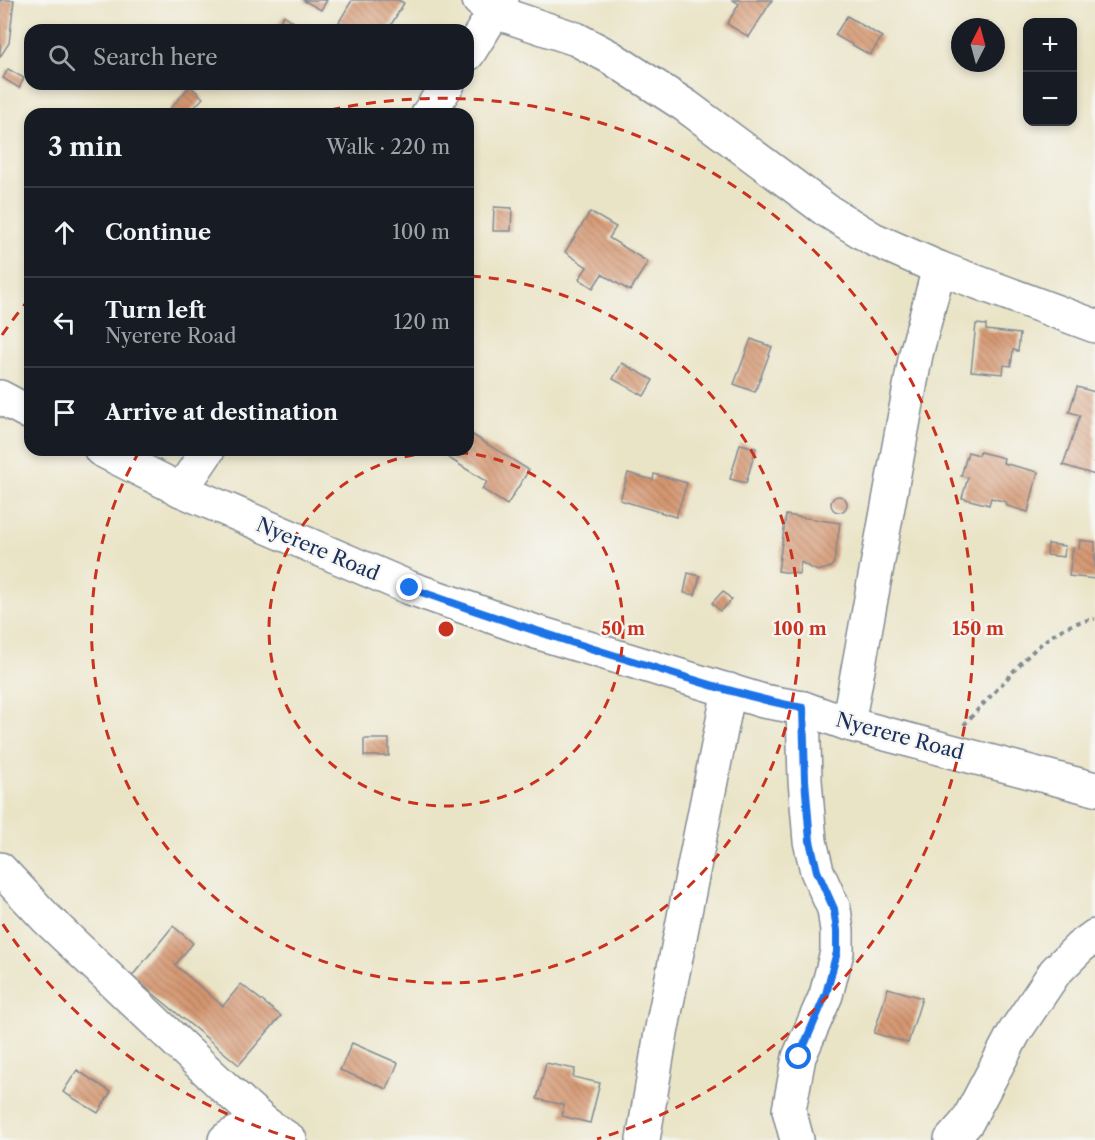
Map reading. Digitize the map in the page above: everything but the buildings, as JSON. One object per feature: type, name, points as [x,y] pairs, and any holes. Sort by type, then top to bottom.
[{"type":"street","points":[[474,42],[492,4],[576,39],[610,57],[686,106],[826,210],[873,238],[939,268],[1095,326]]},
{"type":"street","points":[[432,108],[444,90]]},
{"type":"street","points":[[848,724],[916,354],[939,268]]},
{"type":"street","points":[[0,398],[24,410]]},
{"type":"street","name":"Nyerere Road","points":[[113,456],[181,490],[410,588],[536,632],[763,701],[803,708],[848,724],[1095,789]]},
{"type":"street","points":[[181,490],[204,456]]},
{"type":"street","points":[[643,1140],[661,1033],[729,690]]},
{"type":"street","points":[[797,1140],[789,1110],[799,1057],[826,994],[837,952],[834,909],[817,871],[810,841],[803,708]]},
{"type":"street","points":[[0,869],[45,918],[223,1086],[278,1132]]},
{"type":"street","points":[[951,1140],[967,1122],[1014,1033],[1055,972],[1080,947],[1095,936]]},
{"type":"street","points":[[225,1140],[252,1127],[278,1132]]},
{"type":"path","points":[[943,748],[1029,653],[1054,634],[1082,620],[1095,619]]},
{"type":"route","points":[[410,588],[536,632],[763,701],[803,708],[810,841],[817,871],[834,909],[837,952],[826,994],[799,1057]]}]
